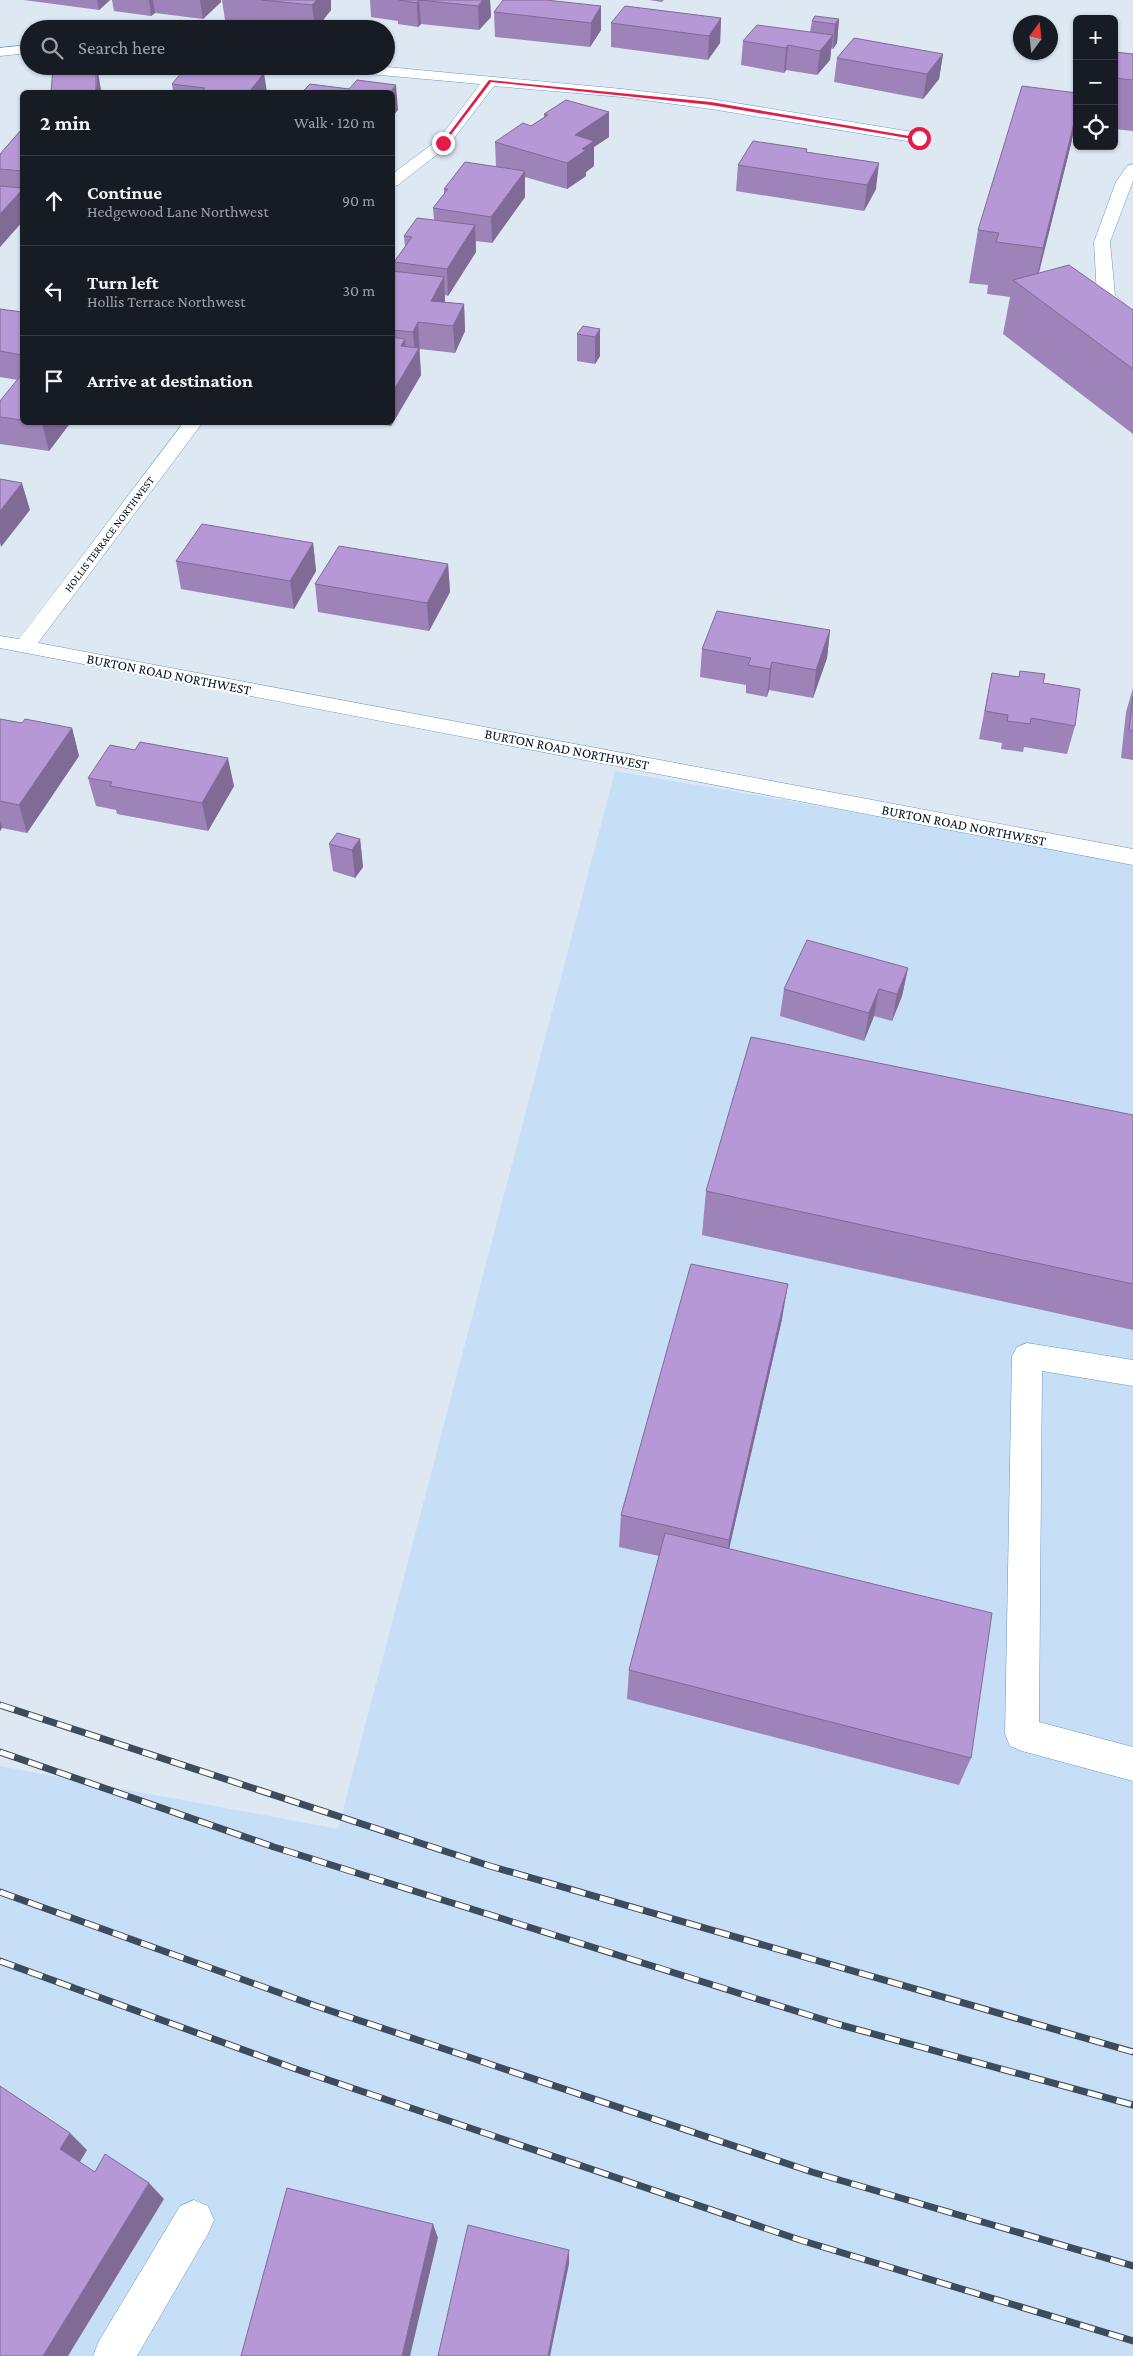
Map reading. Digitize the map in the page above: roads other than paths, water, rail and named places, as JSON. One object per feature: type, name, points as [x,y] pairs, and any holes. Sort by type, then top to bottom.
[{"type":"street","points":[[0,52],[20,50]]},
{"type":"street","points":[[395,72],[711,104],[919,138]]},
{"type":"street","points":[[395,180],[443,143],[490,81]]},
{"type":"street","points":[[1133,169],[1124,182],[1102,242],[1106,296],[1133,322]]},
{"type":"street","name":"HOLLIS TERRACE NORTHWEST","points":[[25,646],[192,425]]},
{"type":"street","name":"BURTON ROAD NORTHWEST","points":[[0,642],[1133,857]]},
{"type":"street","points":[[1133,1373],[1027,1356],[1022,1734],[1133,1764]]},
{"type":"street","points":[[114,2356],[194,2220]]},
{"type":"railway","points":[[0,1705],[490,1866],[1133,2052]]},
{"type":"railway","points":[[0,1752],[274,1847],[837,2024],[1133,2105]]},
{"type":"railway","points":[[0,1892],[316,2006],[812,2172],[1133,2266]]},
{"type":"railway","points":[[0,1961],[293,2068],[800,2240],[1133,2341]]}]
